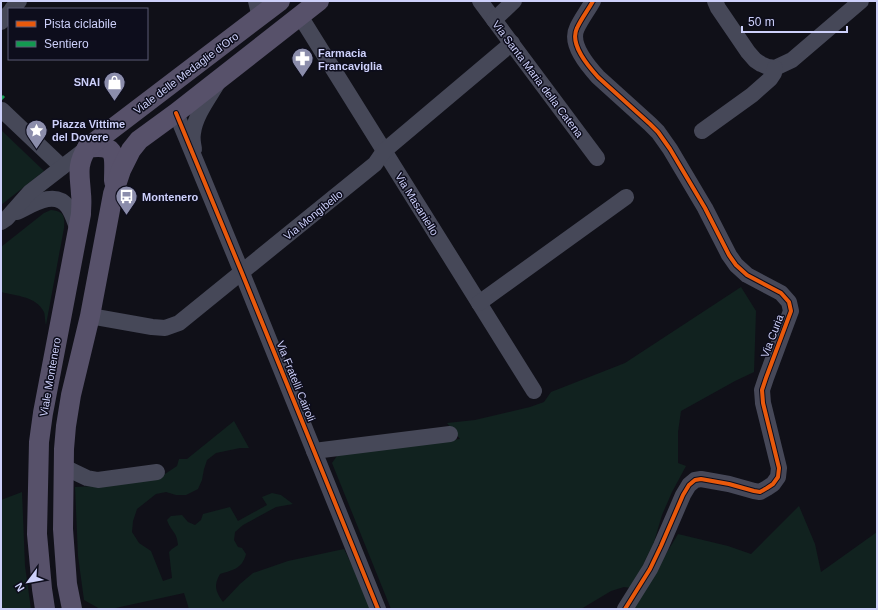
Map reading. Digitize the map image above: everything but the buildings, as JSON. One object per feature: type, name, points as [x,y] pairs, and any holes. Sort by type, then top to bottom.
[{"type":"main road","name":"Viale delle Medaglie d'Oro","points":[[87,148],[258,9],[280,1]]},
{"type":"main road","points":[[72,609],[67,584],[62,529],[66,426],[71,395],[90,316],[113,194],[121,170],[131,150],[139,140],[176,113],[319,1]]},
{"type":"main road","points":[[87,148],[96,146],[105,147],[114,154],[113,194]]},
{"type":"main road","name":"Viale Montenero","points":[[45,609],[37,534],[39,442],[81,214],[79,178],[81,161],[87,148]]},
{"type":"street","name":"Via Santa Maria della Catena","points":[[480,1],[596,158]]},
{"type":"street","points":[[494,20],[514,1]]},
{"type":"street","name":"Via Curia","points":[[593,1],[576,28],[574,36],[579,51],[598,77],[658,132],[670,149],[705,208],[729,255],[736,265],[747,275],[781,293],[789,302],[791,311],[762,390],[763,403],[779,468],[778,477],[773,484],[760,492],[754,492],[729,484],[701,479],[695,480],[689,485],[683,495],[650,569],[625,609]]},
{"type":"street","points":[[715,3],[755,60],[768,67],[774,68],[792,60],[861,1]]},
{"type":"street","points":[[1,22],[8,14]]},
{"type":"street","name":"Via Masaniello","points":[[300,16],[534,391]]},
{"type":"street","name":"Via Mongibello","points":[[90,316],[152,327],[165,328],[179,323],[375,164],[384,151],[512,43]]},
{"type":"street","points":[[702,131],[752,95],[770,79],[774,73],[774,68]]},
{"type":"street","points":[[196,160],[192,134],[194,127],[204,105],[221,78]]},
{"type":"street","points":[[2,102],[62,167]]},
{"type":"street","points":[[176,113],[196,160]]},
{"type":"street","name":"Viale delle Medaglie d'Oro","points":[[4,220],[30,192],[87,148]]},
{"type":"street","name":"Via Fratelli Cairoli","points":[[196,160],[378,609]]},
{"type":"street","points":[[478,303],[626,197]]},
{"type":"street","points":[[4,220],[45,199],[54,199],[60,200],[69,208],[78,230]]},
{"type":"street","points":[[314,450],[450,434]]},
{"type":"street","points":[[64,467],[87,478],[98,480],[157,472]]},
{"type":"green space","points":[[1,130],[44,171],[1,205]]},
{"type":"green space","points":[[51,210],[59,212],[63,215],[64,228],[46,325],[44,312],[36,303],[25,298],[1,292],[1,247],[44,213]]},
{"type":"green space","points":[[741,287],[756,311],[754,372],[681,411],[678,432],[678,463],[686,466],[672,492],[662,515],[654,542],[632,588],[624,587],[611,591],[581,609],[391,609],[332,463],[339,453],[460,439],[447,423],[475,420],[530,407],[544,402],[551,392],[625,363]]},
{"type":"green space","points":[[234,421],[249,448],[240,448],[216,453],[207,460],[198,489],[186,495],[176,495],[166,492],[156,494],[137,509],[133,521],[132,532],[139,543],[151,551],[163,581],[172,578],[169,552],[178,545],[175,534],[167,520],[171,516],[182,515],[188,522],[195,525],[201,520],[203,514],[230,507],[238,521],[267,505],[262,497],[272,493],[281,495],[293,504],[276,507],[243,525],[235,532],[234,540],[238,547],[242,548],[246,554],[239,566],[233,570],[220,574],[218,578],[216,589],[223,602],[253,573],[288,561],[344,549],[372,609],[189,609],[184,593],[111,609],[100,609],[84,600],[78,556],[75,487],[155,479],[177,466],[179,459],[187,459]]},
{"type":"green space","points":[[22,492],[25,566],[31,609],[1,609],[1,500]]},
{"type":"green space","points":[[799,506],[815,544],[821,572],[877,532],[877,609],[633,609],[678,534],[728,546],[751,554]]},
{"type":"marked path","points":[[1,99],[4,96]]},
{"type":"cycle path","points":[[593,1],[575,34],[577,48],[585,61],[598,77],[658,132],[670,149],[705,208],[729,255],[736,265],[747,275],[781,293],[789,302],[791,311],[762,390],[763,403],[779,468],[778,477],[773,484],[760,492],[701,479],[695,480],[689,485],[683,495],[650,569],[625,609]]},
{"type":"cycle path","points":[[176,113],[378,609]]},
{"type":"place","name":"Farmacia Francaviglia","points":[[302,78]]},
{"type":"place","name":"SNAI","points":[[115,102]]},
{"type":"place","name":"Piazza Vittime del Dovere","points":[[37,150]]},
{"type":"place","name":"Montenero","points":[[127,216]]}]
